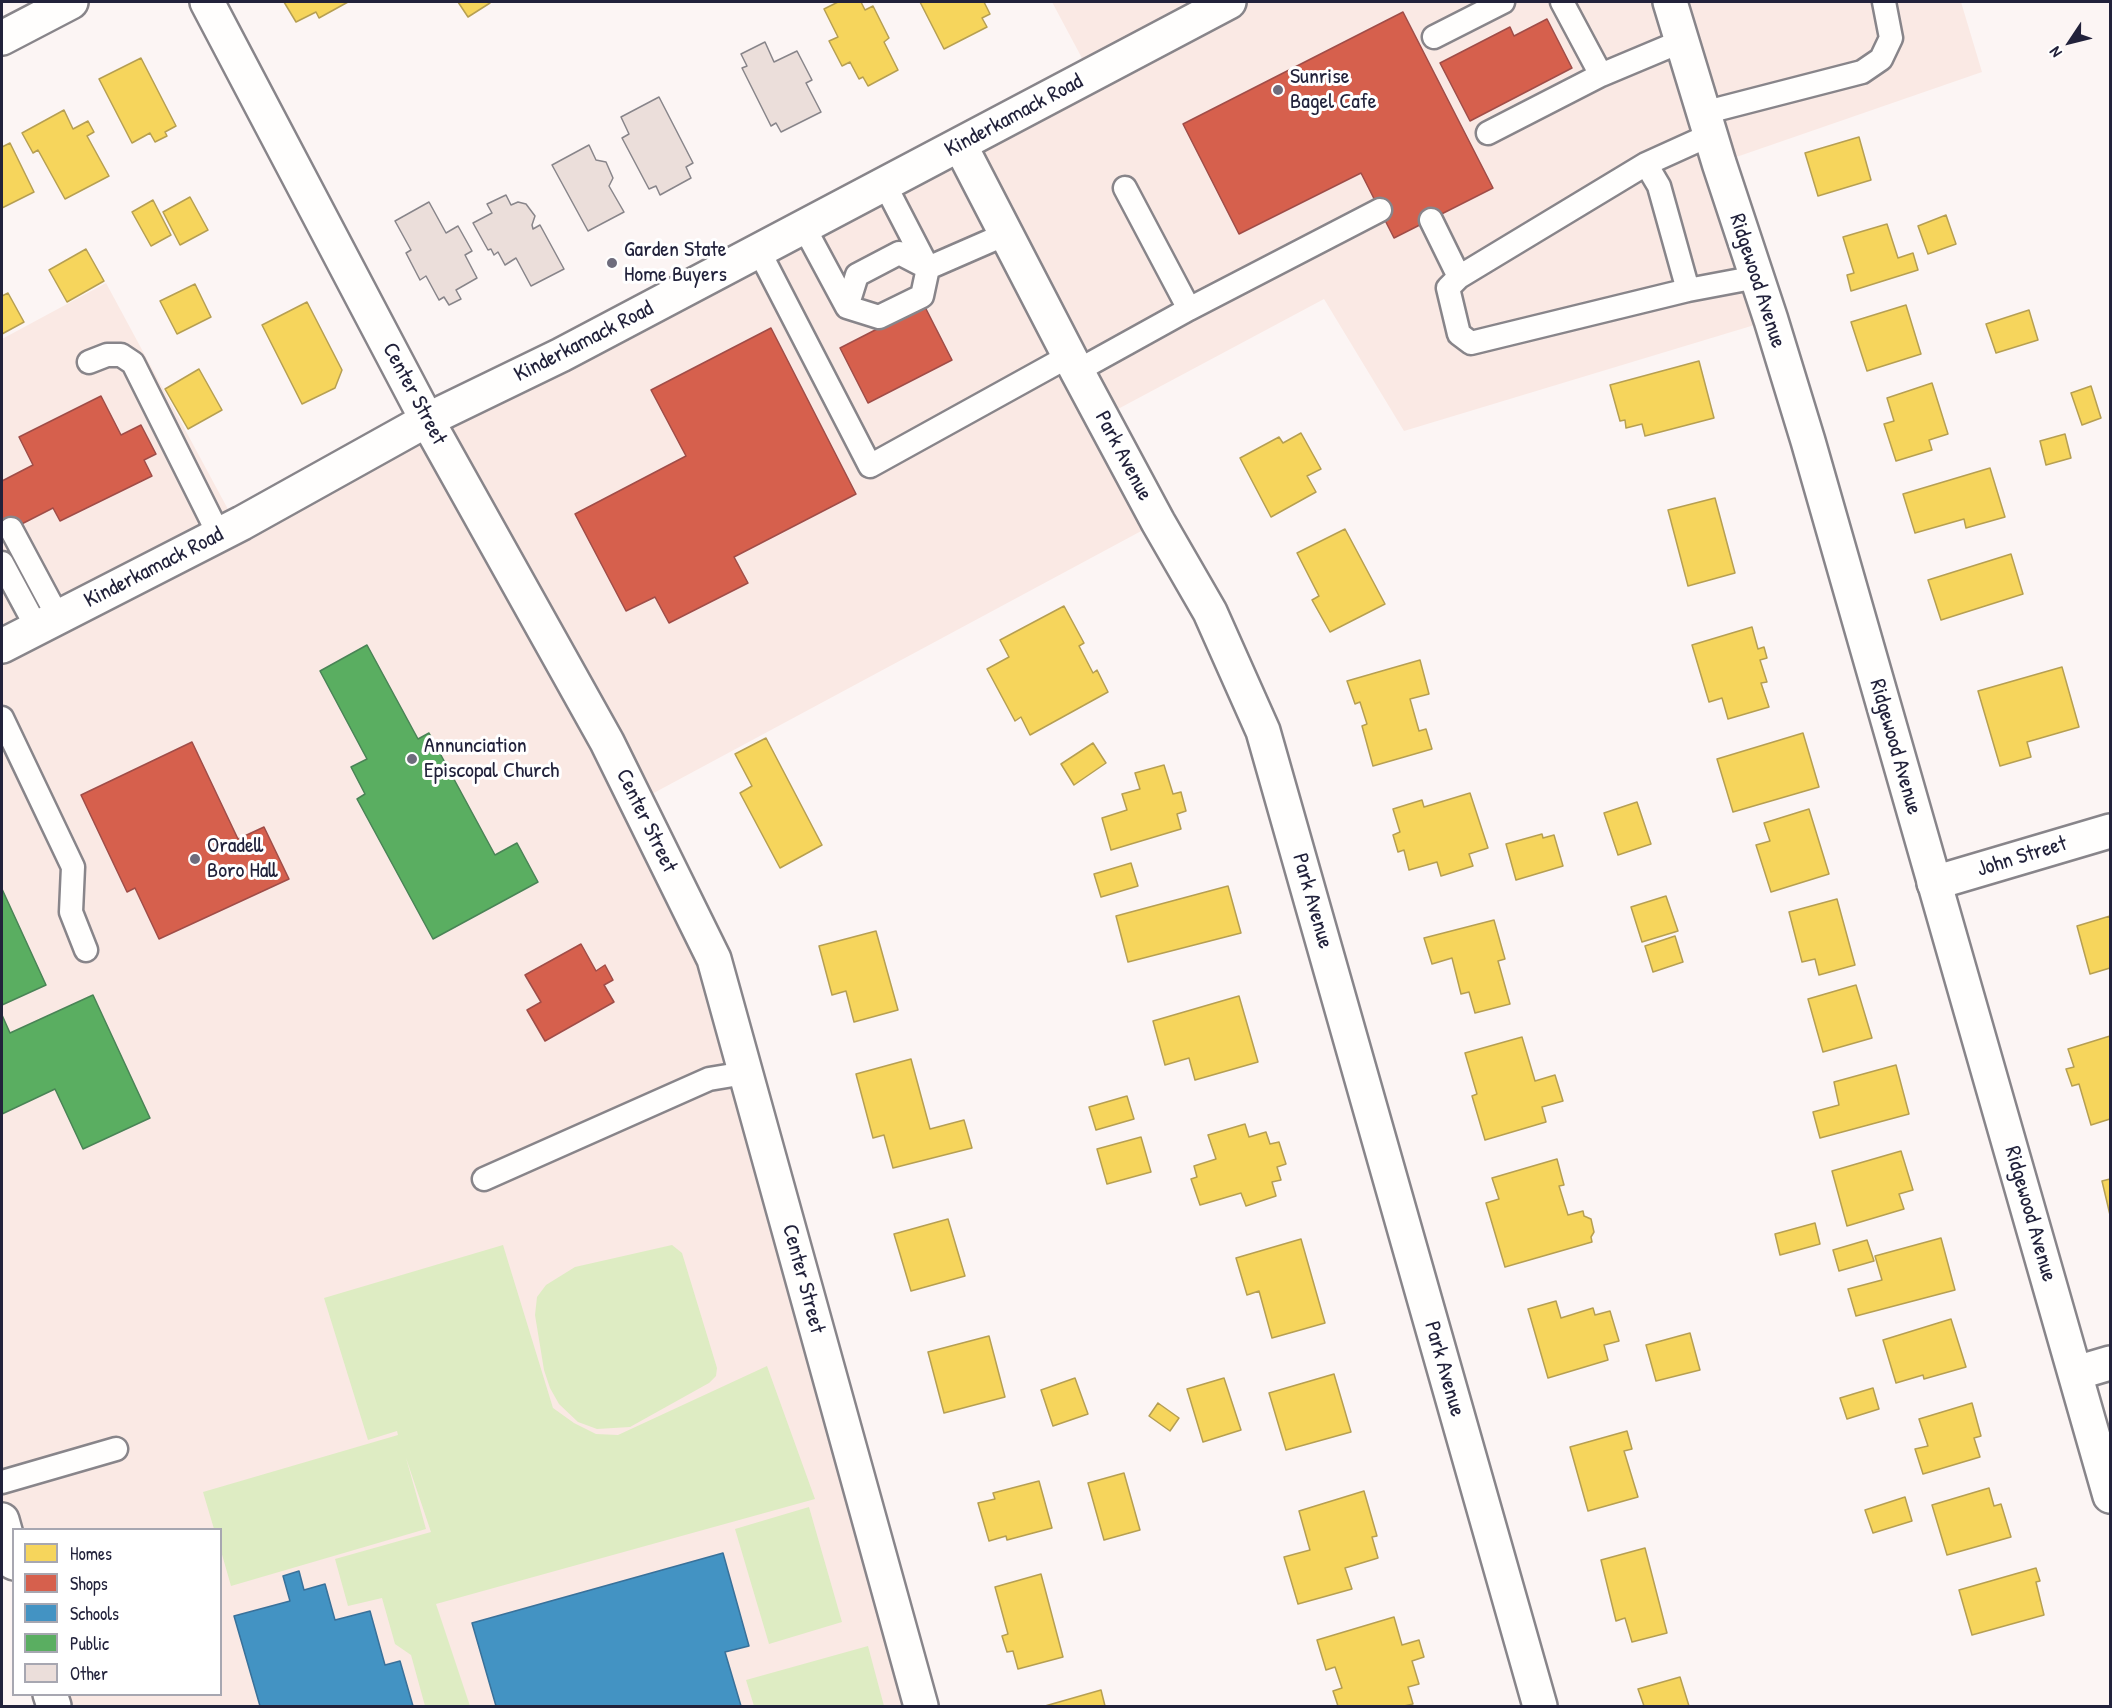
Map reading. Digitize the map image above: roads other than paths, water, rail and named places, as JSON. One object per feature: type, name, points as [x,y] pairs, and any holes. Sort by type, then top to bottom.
[{"type":"street","points":[[2,38],[71,2]]},
{"type":"street","name":"Center Street","points":[[207,2],[427,420],[607,742],[714,959],[921,1707]]},
{"type":"street","name":"Kinderkamack Road","points":[[2,646],[219,535],[427,420],[561,355],[1229,2]]},
{"type":"street","name":"Ridgewood Avenue","points":[[1670,2],[1808,441],[2110,1496]]},
{"type":"street","name":"Park Avenue","points":[[960,145],[1073,364],[1158,522],[1210,612],[1263,731],[1540,1707]]},
{"type":"street","name":"John Street","points":[[1934,883],[2110,831]]},
{"type":"street","points":[[2076,1373],[2110,1363]]},
{"type":"street","points":[[2,1520],[12,1556]]},
{"type":"lane","points":[[1434,37],[1503,2]]},
{"type":"lane","points":[[1562,2],[1600,75]]},
{"type":"lane","points":[[1757,277],[1688,290],[1471,343],[1459,334],[1448,288],[1459,277],[1646,164],[1707,124],[1862,72],[1881,60],[1891,38],[1884,2]]},
{"type":"lane","points":[[1488,133],[1600,75],[1683,41]]},
{"type":"lane","points":[[1646,164],[1661,192],[1688,290]]},
{"type":"lane","points":[[804,227],[847,307],[879,318],[922,296],[928,268],[884,183]]},
{"type":"lane","points":[[1125,188],[1189,309]]},
{"type":"lane","points":[[759,251],[870,466],[1073,364],[1189,309],[1380,210]]},
{"type":"lane","points":[[1431,220],[1459,277]]},
{"type":"lane","points":[[928,268],[1006,234]]},
{"type":"lane","points":[[847,307],[857,275],[900,253],[928,268]]},
{"type":"lane","points":[[89,362],[107,355],[114,355],[133,363],[219,535]]},
{"type":"lane","points":[[11,529],[47,623]]},
{"type":"lane","points":[[2,563],[47,623]]},
{"type":"lane","points":[[2,718],[73,867],[71,912],[86,950]]},
{"type":"lane","points":[[484,1179],[710,1079],[745,1073]]},
{"type":"lane","points":[[2,1482],[116,1449]]},
{"type":"place","name":"Sunrise Bagel Cafe","points":[[1278,90]]},
{"type":"place","name":"Garden State Home Buyers","points":[[612,263]]},
{"type":"place","name":"Annunciation Episcopal Church","points":[[412,759]]},
{"type":"place","name":"Oradell Boro Hall","points":[[195,859]]}]
